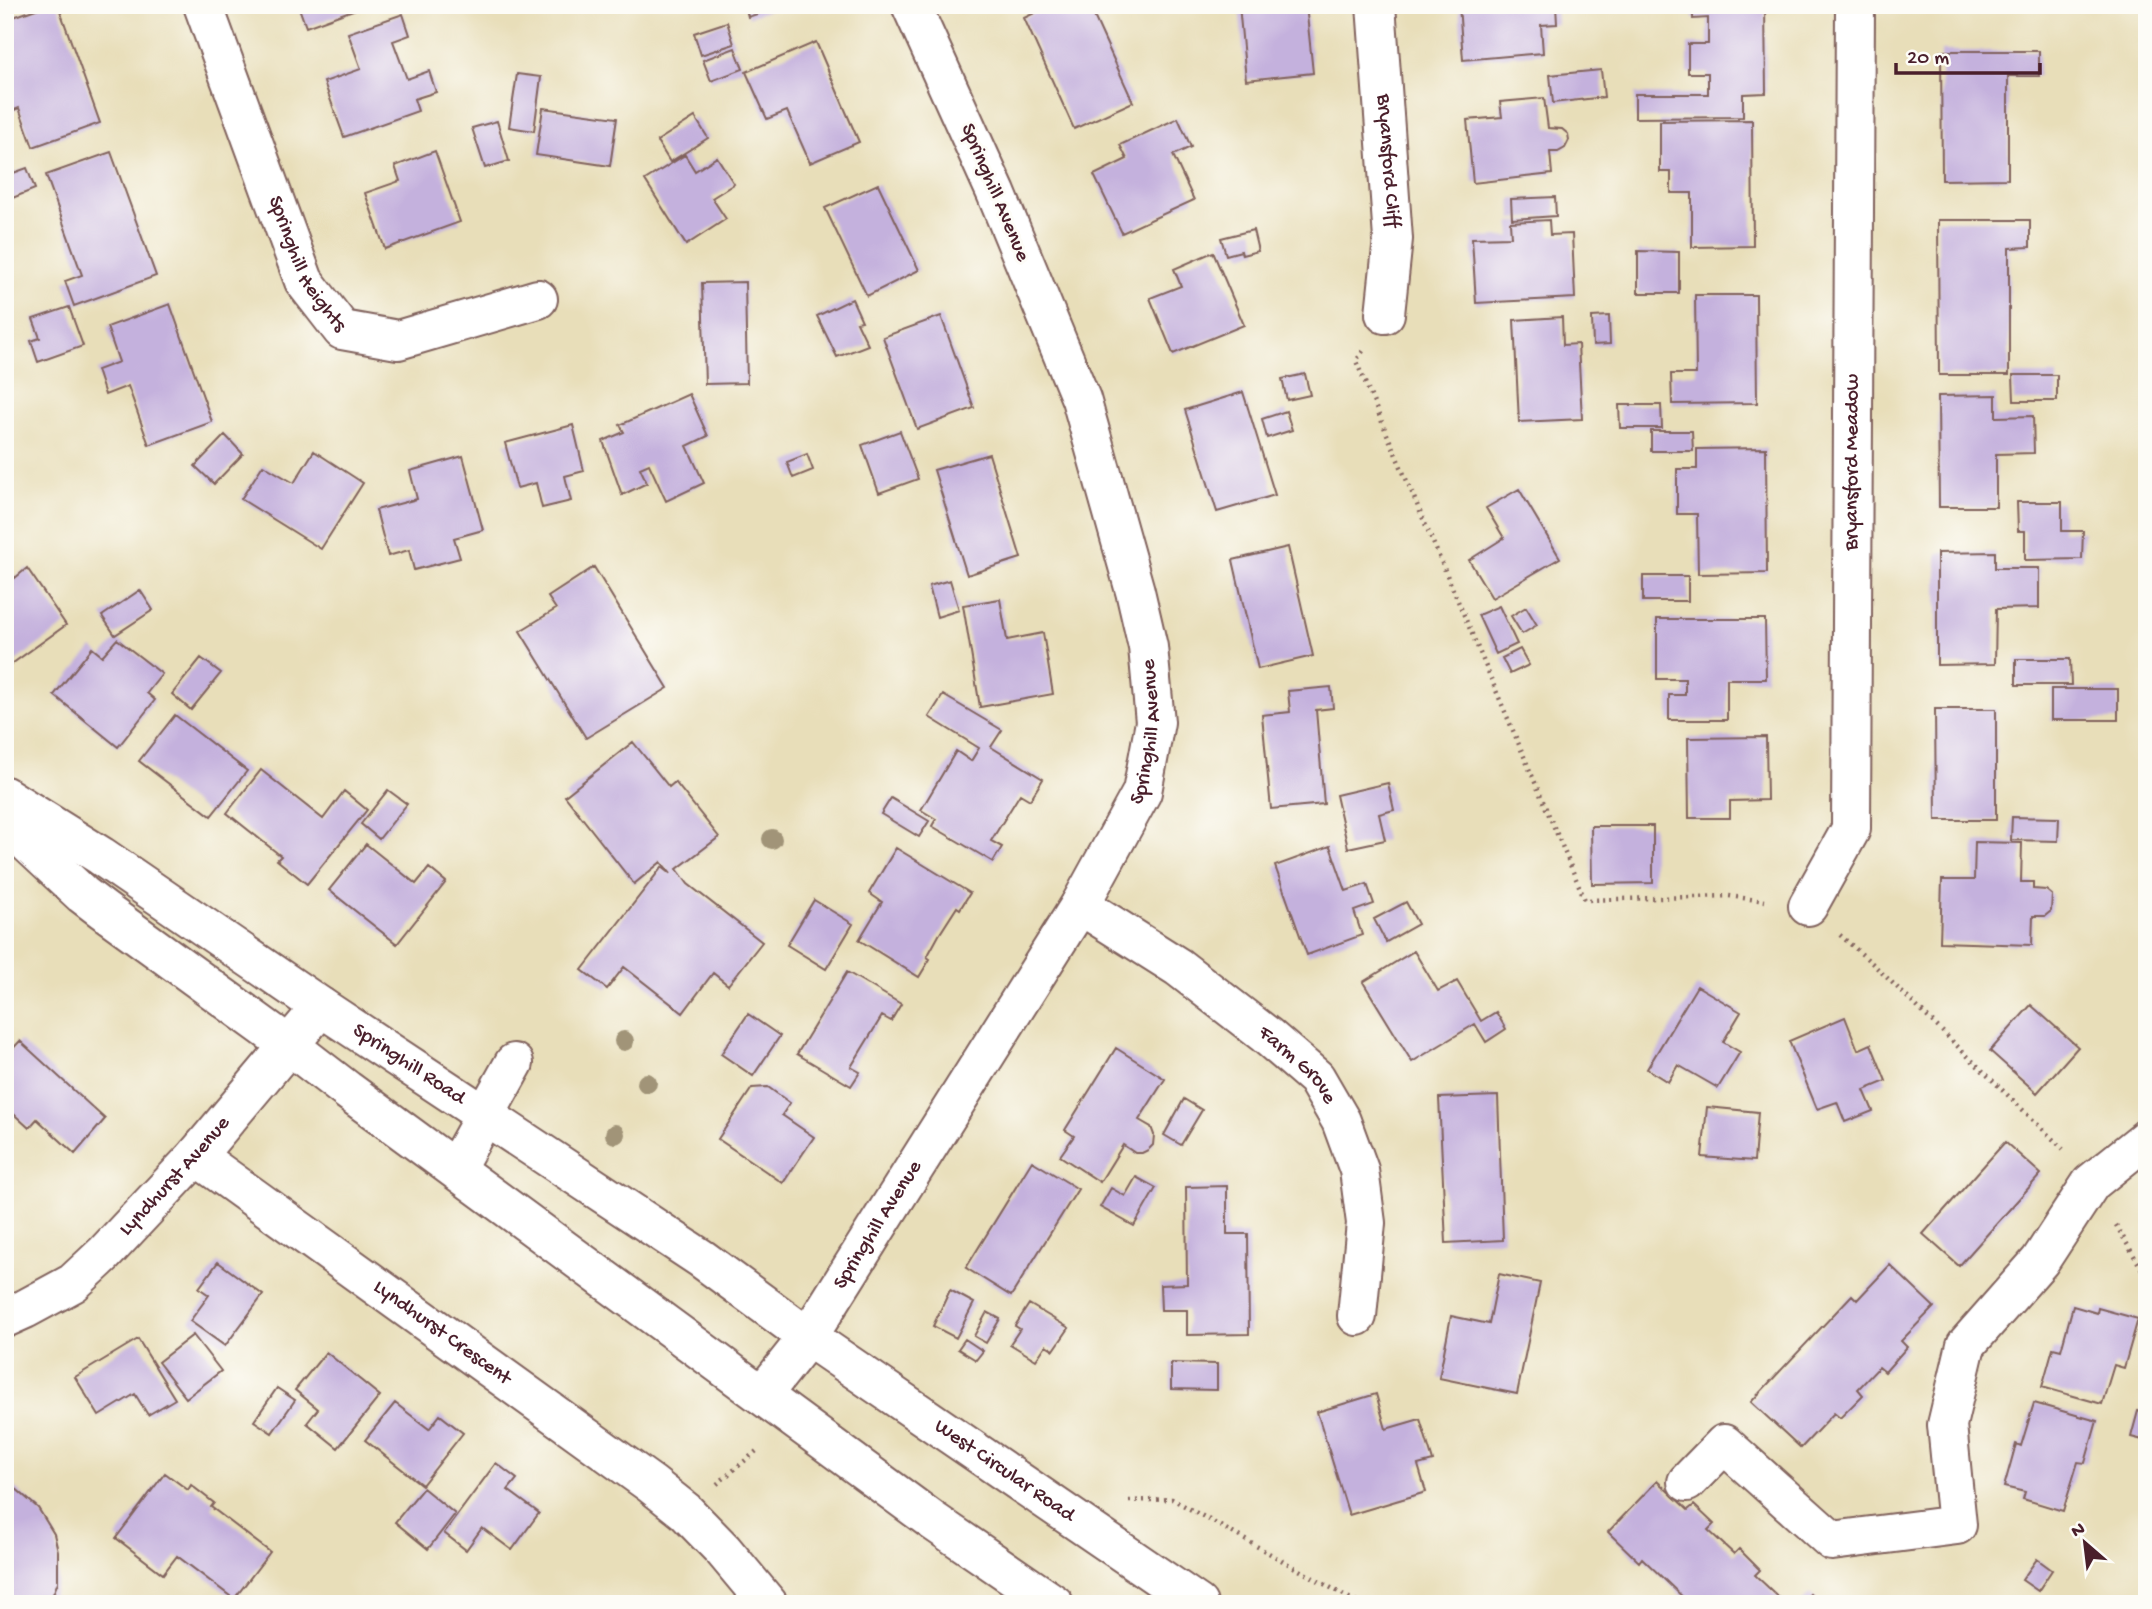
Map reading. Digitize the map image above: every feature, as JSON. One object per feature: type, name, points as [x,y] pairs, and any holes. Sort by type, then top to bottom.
[{"type":"street","name":"Springhill Heights","points":[[203,5],[304,281],[342,330],[398,340],[538,299]]},
{"type":"street","name":"Springhill Avenue","points":[[762,1395],[808,1337],[1080,905],[1142,792],[1155,722],[1148,647],[1136,591],[1082,400],[996,193],[911,5]]},
{"type":"street","name":"Bryansford Cliff","points":[[1376,5],[1394,239],[1385,314]]},
{"type":"street","name":"Bryansford Meadow","points":[[1808,906],[1851,829],[1855,5]]},
{"type":"street","name":"Springhill Road","points":[[5,796],[101,856],[321,1007],[702,1259],[808,1337]]},
{"type":"street","points":[[5,822],[82,894],[933,1521],[1054,1604]]},
{"type":"street","name":"Farm Grove","points":[[1080,905],[1178,967],[1266,1035],[1316,1078],[1342,1121],[1359,1170],[1366,1223],[1357,1316]]},
{"type":"street","name":"Lyndhurst Avenue","points":[[5,1318],[73,1283],[104,1254],[196,1156],[321,1007]]},
{"type":"street","points":[[455,1168],[514,1063]]},
{"type":"street","points":[[1687,1482],[1724,1444],[1832,1541],[1957,1525],[1947,1425],[1966,1345],[2040,1261],[2091,1183],[2147,1138]]},
{"type":"street","name":"Lyndhurst Crescent","points":[[196,1156],[651,1483],[685,1511],[723,1550],[768,1604]]},
{"type":"street","name":"West Circular Road","points":[[808,1337],[1198,1604]]},
{"type":"path","points":[[1385,314],[1356,360],[1585,900],[1729,896],[1808,906],[1873,964],[2047,1132],[2091,1183],[2147,1278]]},
{"type":"path","points":[[685,1511],[795,1420]]},
{"type":"path","points":[[1119,1502],[1172,1499],[1360,1604]]},
{"type":"building","points":[[47,5],[58,5],[100,123],[33,147],[19,108],[7,113],[5,108],[5,20]]},
{"type":"building","points":[[298,5],[364,5],[364,6],[306,27]]},
{"type":"building","points":[[745,5],[782,5],[782,6],[748,17]]},
{"type":"building","points":[[1051,5],[1089,5],[1133,102],[1074,129],[1024,18]]},
{"type":"building","points":[[1239,5],[1306,5],[1313,73],[1246,80]]},
{"type":"building","points":[[1459,5],[1556,5],[1557,24],[1541,25],[1543,53],[1463,60]]},
{"type":"building","points":[[1693,5],[1765,5],[1766,93],[1743,94],[1743,117],[1635,118],[1635,94],[1708,94],[1708,73],[1688,73],[1688,44],[1708,44],[1708,18],[1693,19]]},
{"type":"building","points":[[403,14],[410,35],[393,41],[407,79],[429,71],[436,92],[414,99],[418,111],[344,137],[324,82],[361,69],[348,33]]},
{"type":"building","points":[[727,22],[734,44],[701,55],[694,33]]},
{"type":"building","points":[[816,42],[859,142],[810,163],[787,111],[767,119],[746,72]]},
{"type":"building","points":[[735,48],[743,69],[711,81],[703,60]]},
{"type":"building","points":[[1941,51],[2039,51],[2039,76],[2008,76],[2008,179],[1942,180]]},
{"type":"building","points":[[1601,70],[1604,97],[1553,103],[1550,75]]},
{"type":"building","points":[[517,74],[541,77],[534,131],[509,127]]},
{"type":"building","points":[[1544,98],[1548,128],[1562,129],[1568,134],[1569,140],[1565,148],[1550,152],[1552,174],[1473,183],[1467,120],[1502,117],[1500,102]]},
{"type":"building","points":[[543,108],[617,118],[610,166],[536,155]]},
{"type":"building","points":[[695,117],[708,138],[670,162],[657,141]]},
{"type":"building","points":[[1178,118],[1191,147],[1173,155],[1194,200],[1122,233],[1094,175],[1127,159],[1120,145]]},
{"type":"building","points":[[1752,120],[1753,246],[1692,247],[1692,193],[1671,193],[1671,172],[1660,172],[1660,121]]},
{"type":"building","points":[[497,121],[509,161],[485,168],[472,128]]},
{"type":"building","points":[[435,151],[460,222],[385,249],[365,193],[400,181],[395,166]]},
{"type":"building","points":[[111,152],[156,276],[74,306],[65,281],[82,275],[46,175]]},
{"type":"building","points":[[685,155],[695,171],[717,157],[734,184],[712,198],[726,219],[686,245],[645,180]]},
{"type":"building","points":[[27,168],[35,189],[5,201],[5,176]]},
{"type":"building","points":[[878,184],[919,270],[867,296],[825,208]]},
{"type":"building","points":[[1555,197],[1556,216],[1512,219],[1511,199]]},
{"type":"building","points":[[1549,220],[1550,235],[1572,234],[1575,298],[1476,303],[1472,238],[1511,237],[1510,222]]},
{"type":"building","points":[[1938,220],[2030,220],[2030,247],[2009,248],[2009,375],[1939,375]]},
{"type":"building","points":[[1253,230],[1258,251],[1242,255],[1241,251],[1226,255],[1221,238]]},
{"type":"building","points":[[1638,251],[1679,252],[1679,293],[1638,293]]},
{"type":"building","points":[[1213,252],[1244,325],[1173,354],[1150,298],[1181,286],[1174,269]]},
{"type":"building","points":[[745,282],[747,383],[705,384],[702,283]]},
{"type":"building","points":[[1695,295],[1756,295],[1757,403],[1672,404],[1671,374],[1696,374]]},
{"type":"building","points":[[852,299],[862,321],[857,322],[868,345],[837,357],[817,316]]},
{"type":"building","points":[[170,304],[212,422],[149,445],[128,386],[105,395],[97,370],[119,362],[107,327]]},
{"type":"building","points":[[69,307],[83,346],[38,362],[31,341],[40,338],[33,319]]},
{"type":"building","points":[[941,316],[974,408],[917,429],[883,337]]},
{"type":"building","points":[[1609,316],[1610,344],[1593,345],[1592,317]]},
{"type":"building","points":[[1562,317],[1563,345],[1578,344],[1582,419],[1519,422],[1514,320]]},
{"type":"building","points":[[1305,374],[1310,395],[1287,400],[1282,379]]},
{"type":"building","points":[[2013,375],[2057,375],[2057,401],[2014,401]]},
{"type":"building","points":[[1243,392],[1275,495],[1217,512],[1185,410]]},
{"type":"building","points":[[689,394],[708,436],[687,446],[704,483],[666,501],[649,464],[640,468],[647,483],[622,495],[603,441],[624,432],[620,425]]},
{"type":"building","points":[[1996,395],[1996,417],[2033,416],[2034,453],[1996,454],[1996,507],[1939,507],[1938,396]]},
{"type":"building","points":[[1619,405],[1661,405],[1662,428],[1620,428]]},
{"type":"building","points":[[1286,411],[1292,430],[1267,438],[1262,419]]},
{"type":"building","points":[[573,425],[584,471],[565,476],[571,501],[542,508],[536,483],[517,488],[505,443]]},
{"type":"building","points":[[900,431],[918,479],[879,493],[862,445]]},
{"type":"building","points":[[1651,431],[1692,431],[1693,451],[1651,451]]},
{"type":"building","points":[[225,435],[243,454],[214,484],[195,466]]},
{"type":"building","points":[[1766,448],[1767,573],[1698,574],[1697,514],[1677,514],[1677,469],[1697,469],[1697,449]]},
{"type":"building","points":[[314,451],[363,483],[321,549],[241,499],[263,465],[294,483]]},
{"type":"building","points":[[807,454],[813,470],[793,478],[787,462]]},
{"type":"building","points":[[989,454],[1021,558],[967,575],[934,470]]},
{"type":"building","points":[[463,456],[483,530],[454,538],[460,558],[414,570],[409,550],[388,556],[376,510],[417,499],[410,471]]},
{"type":"building","points":[[1519,489],[1560,558],[1492,598],[1469,560],[1504,538],[1486,508]]},
{"type":"building","points":[[2017,502],[2062,502],[2062,531],[2083,531],[2082,559],[2025,560],[2025,531],[2018,531]]},
{"type":"building","points":[[1288,547],[1313,656],[1258,669],[1233,560]]},
{"type":"building","points":[[1995,552],[1995,568],[2039,568],[2039,608],[1996,609],[1995,664],[1937,665],[1937,553]]},
{"type":"building","points":[[5,564],[15,578],[27,568],[66,625],[6,668]]},
{"type":"building","points":[[594,567],[668,688],[586,738],[520,631],[556,609],[548,597]]},
{"type":"building","points":[[1643,576],[1688,576],[1688,601],[1643,601]]},
{"type":"building","points":[[950,580],[959,610],[937,617],[929,586]]},
{"type":"building","points":[[140,590],[153,610],[115,635],[102,616]]},
{"type":"building","points":[[1000,599],[1007,640],[1043,633],[1053,694],[980,707],[963,605]]},
{"type":"building","points":[[1499,606],[1517,644],[1496,654],[1478,615]]},
{"type":"building","points":[[1526,607],[1537,625],[1522,634],[1511,616]]},
{"type":"building","points":[[1657,619],[1765,619],[1766,679],[1727,679],[1727,720],[1669,720],[1669,695],[1685,695],[1685,679],[1657,679]]},
{"type":"building","points":[[117,639],[162,674],[147,693],[155,700],[118,747],[54,695],[92,648],[102,656]]},
{"type":"building","points":[[1520,649],[1529,665],[1510,674],[1502,658]]},
{"type":"building","points":[[201,658],[221,673],[191,710],[172,694]]},
{"type":"building","points":[[2016,659],[2070,659],[2071,685],[2016,685]]},
{"type":"building","points":[[1331,687],[1333,708],[1316,710],[1324,804],[1271,809],[1262,715],[1290,712],[1288,691]]},
{"type":"building","points":[[2051,689],[2118,689],[2118,720],[2051,720]]},
{"type":"building","points":[[943,695],[1002,730],[991,747],[1043,779],[1030,800],[1020,794],[991,841],[1002,847],[993,862],[932,826],[936,819],[921,810],[956,751],[971,761],[979,748],[929,717]]},
{"type":"building","points":[[1935,709],[1996,709],[1996,820],[1936,820]]},
{"type":"building","points":[[175,715],[247,771],[211,816],[139,761]]},
{"type":"building","points":[[1766,737],[1767,800],[1730,801],[1730,818],[1689,818],[1688,738]]},
{"type":"building","points":[[633,742],[669,787],[675,782],[719,837],[677,869],[688,884],[762,942],[728,985],[713,973],[683,1013],[624,967],[607,989],[582,970],[662,867],[671,874],[661,862],[634,884],[565,796]]},
{"type":"building","points":[[261,770],[323,819],[344,791],[367,810],[307,884],[277,860],[281,856],[227,813]]},
{"type":"building","points":[[1388,783],[1394,810],[1379,814],[1385,840],[1348,848],[1336,795]]},
{"type":"building","points":[[388,790],[407,804],[379,839],[361,824]]},
{"type":"building","points":[[891,798],[929,821],[919,837],[881,814]]},
{"type":"building","points":[[2012,817],[2059,818],[2058,841],[2011,840]]},
{"type":"building","points":[[1591,826],[1653,826],[1653,883],[1592,884]]},
{"type":"building","points":[[1975,842],[2022,843],[2021,882],[2033,882],[2033,889],[2046,890],[2052,895],[2051,911],[2045,916],[2033,916],[2032,945],[1940,942],[1942,880],[1974,880]]},
{"type":"building","points":[[366,844],[416,884],[429,868],[446,882],[397,944],[329,890]]},
{"type":"building","points":[[1330,846],[1346,891],[1367,884],[1374,904],[1354,911],[1362,935],[1307,955],[1275,866]]},
{"type":"building","points":[[896,848],[970,893],[960,909],[957,907],[939,935],[927,957],[930,959],[919,977],[859,940],[882,902],[869,893]]},
{"type":"building","points":[[814,900],[853,924],[826,969],[787,945]]},
{"type":"building","points":[[1406,902],[1418,924],[1386,942],[1374,919]]},
{"type":"building","points":[[1414,951],[1438,991],[1457,981],[1481,1021],[1496,1012],[1506,1029],[1486,1042],[1475,1024],[1412,1062],[1363,982]]},
{"type":"building","points":[[847,972],[901,1004],[891,1021],[882,1016],[851,1067],[860,1072],[851,1086],[797,1054]]},
{"type":"building","points":[[1697,986],[1741,1012],[1723,1042],[1740,1052],[1718,1088],[1678,1065],[1668,1082],[1647,1069]]},
{"type":"building","points":[[2031,1005],[2078,1047],[2037,1093],[1990,1051]]},
{"type":"building","points":[[748,1014],[780,1036],[753,1076],[721,1054]]},
{"type":"building","points":[[1845,1017],[1858,1050],[1871,1044],[1886,1081],[1864,1090],[1873,1111],[1845,1122],[1837,1102],[1817,1109],[1789,1041]]},
{"type":"building","points":[[20,1041],[105,1119],[75,1154],[37,1119],[29,1128],[5,1106],[5,1057]]},
{"type":"building","points":[[1116,1048],[1165,1079],[1139,1120],[1151,1127],[1153,1145],[1142,1153],[1135,1153],[1123,1145],[1100,1182],[1060,1156],[1074,1136],[1065,1130]]},
{"type":"building","points":[[768,1087],[790,1103],[782,1115],[814,1137],[783,1183],[718,1139],[752,1088]]},
{"type":"building","points":[[1498,1096],[1503,1240],[1446,1243],[1439,1098]]},
{"type":"building","points":[[1184,1099],[1202,1110],[1181,1145],[1164,1135]]},
{"type":"building","points":[[1707,1107],[1758,1112],[1754,1161],[1702,1157]]},
{"type":"building","points":[[2005,1142],[2041,1174],[1959,1266],[1923,1234]]},
{"type":"building","points":[[1032,1161],[1078,1189],[1011,1296],[966,1268]]},
{"type":"building","points":[[1136,1177],[1156,1188],[1134,1226],[1100,1207],[1111,1188],[1125,1196]]},
{"type":"building","points":[[1227,1186],[1227,1234],[1248,1234],[1249,1334],[1187,1335],[1187,1310],[1161,1310],[1160,1285],[1187,1284],[1186,1187]]},
{"type":"building","points":[[218,1262],[263,1295],[225,1346],[190,1321],[209,1295],[199,1288]]},
{"type":"building","points":[[1890,1265],[1934,1307],[1901,1341],[1907,1347],[1885,1372],[1879,1367],[1858,1389],[1863,1395],[1840,1418],[1834,1413],[1801,1448],[1751,1402],[1852,1295],[1857,1300]]},
{"type":"building","points":[[1499,1274],[1540,1283],[1517,1394],[1439,1378],[1451,1316],[1489,1324]]},
{"type":"building","points":[[950,1290],[974,1303],[956,1338],[933,1326]]},
{"type":"building","points":[[1029,1304],[1069,1328],[1054,1350],[1046,1345],[1036,1360],[1010,1344],[1020,1329],[1015,1326]]},
{"type":"building","points":[[2073,1306],[2097,1313],[2098,1308],[2138,1319],[2124,1368],[2114,1365],[2102,1404],[2042,1387],[2053,1348],[2061,1350]]},
{"type":"building","points":[[987,1312],[1000,1319],[986,1343],[974,1336]]},
{"type":"building","points":[[193,1335],[221,1371],[186,1398],[158,1362]]},
{"type":"building","points":[[138,1339],[175,1399],[148,1415],[135,1394],[99,1416],[75,1377]]},
{"type":"building","points":[[965,1339],[983,1351],[976,1360],[958,1349]]},
{"type":"building","points":[[326,1352],[380,1396],[338,1448],[307,1423],[318,1409],[295,1390]]},
{"type":"building","points":[[1171,1363],[1217,1364],[1217,1390],[1171,1389]]},
{"type":"building","points":[[277,1388],[295,1400],[272,1433],[254,1421]]},
{"type":"building","points":[[1376,1394],[1386,1429],[1420,1419],[1433,1461],[1418,1465],[1426,1492],[1349,1515],[1317,1412]]},
{"type":"building","points":[[395,1403],[429,1429],[440,1415],[463,1433],[422,1485],[365,1440]]},
{"type":"building","points":[[2034,1403],[2097,1421],[2085,1463],[2078,1462],[2063,1511],[2023,1499],[2025,1492],[2004,1487],[2016,1444],[2021,1446]]},
{"type":"building","points":[[2138,1411],[2147,1414],[2147,1432],[2143,1440],[2131,1437]]},
{"type":"building","points":[[496,1463],[517,1479],[508,1490],[539,1513],[512,1550],[482,1528],[466,1550],[444,1533]]},
{"type":"building","points":[[165,1473],[188,1490],[191,1485],[214,1503],[211,1507],[270,1552],[234,1599],[177,1556],[163,1574],[116,1538]]},
{"type":"building","points":[[1657,1481],[1688,1510],[1694,1505],[1714,1524],[1708,1530],[1734,1554],[1739,1549],[1760,1570],[1755,1575],[1786,1604],[1690,1604],[1642,1558],[1639,1562],[1608,1532]]},
{"type":"building","points":[[5,1485],[15,1488],[38,1508],[54,1534],[58,1551],[58,1582],[49,1604],[5,1604]]},
{"type":"building","points":[[423,1488],[455,1514],[428,1549],[395,1522]]},
{"type":"building","points":[[2037,1559],[2052,1570],[2038,1591],[2022,1580]]},
{"type":"building","points":[[1810,1594],[1820,1604],[1800,1604]]}]
